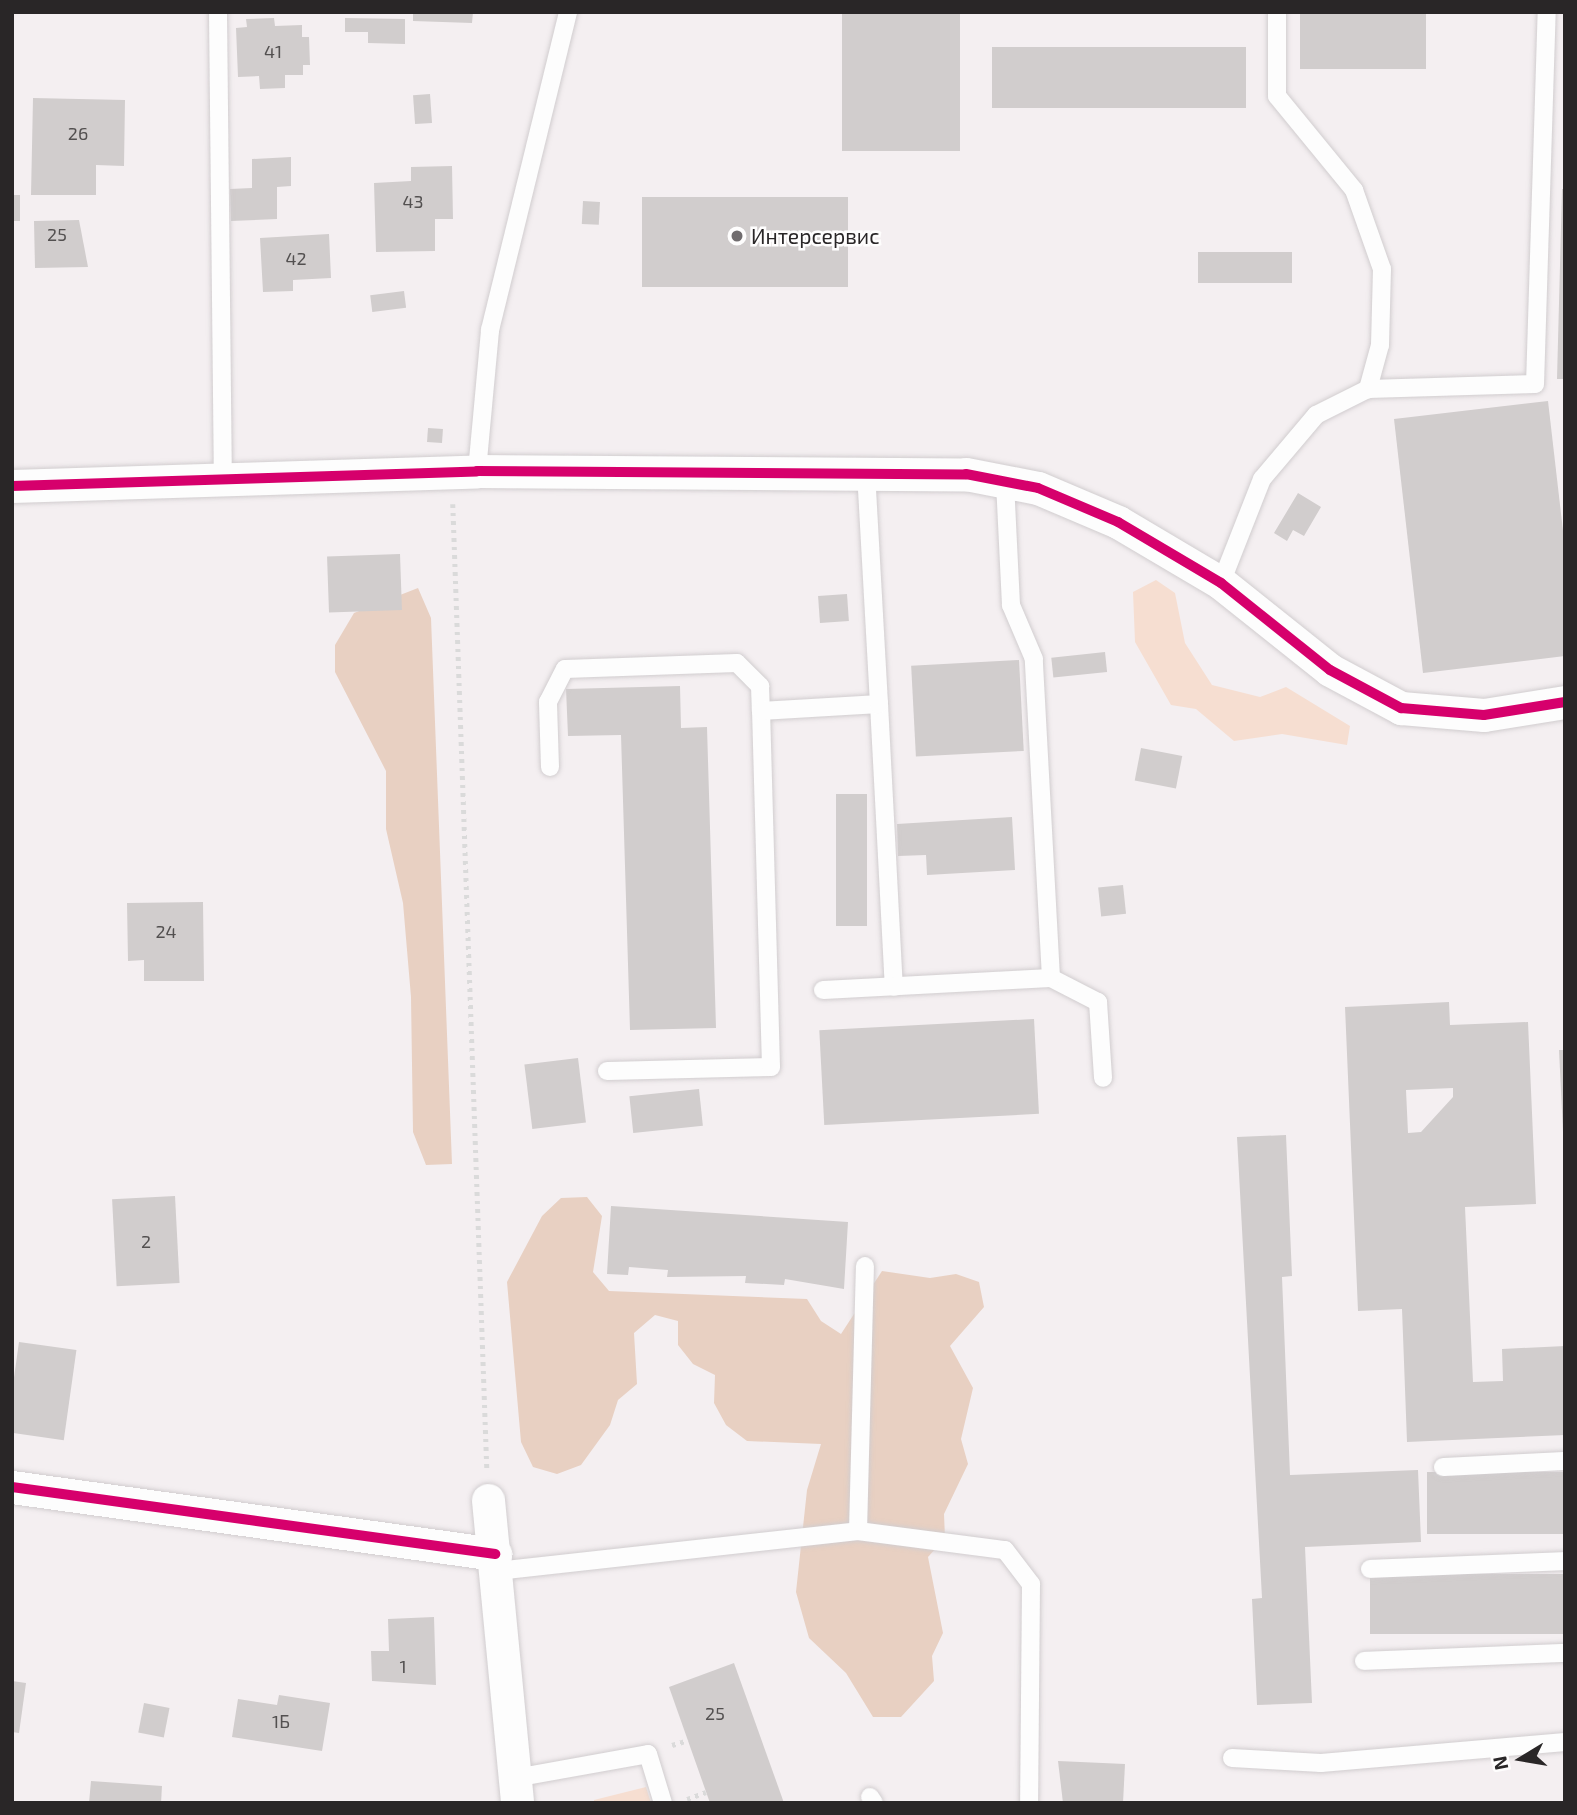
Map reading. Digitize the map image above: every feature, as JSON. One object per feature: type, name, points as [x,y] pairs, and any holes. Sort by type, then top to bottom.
[{"type":"street","points":[[12,486],[464,471],[866,469],[1005,481],[1038,488],[1118,522],[1221,583],[1330,670],[1401,708],[1484,715],[1565,702]]},
{"type":"street","points":[[12,1487],[496,1562]]},
{"type":"street","points":[[488,1500],[516,1790]]},
{"type":"lane","points":[[218,12],[223,481]]},
{"type":"lane","points":[[464,471],[490,330],[568,12]]},
{"type":"lane","points":[[1277,12],[1278,96],[1354,190],[1382,269],[1380,345],[1368,389]]},
{"type":"lane","points":[[1221,583],[1262,479],[1316,415],[1368,389],[1535,384],[1548,12]]},
{"type":"lane","points":[[866,469],[894,986]]},
{"type":"lane","points":[[1005,481],[1011,606],[1034,659],[1051,978]]},
{"type":"lane","points":[[550,767],[548,702],[565,669],[737,663],[760,686],[771,1067],[607,1071]]},
{"type":"lane","points":[[761,710],[879,704]]},
{"type":"lane","points":[[823,990],[1051,978],[1098,1002],[1102,1078]]},
{"type":"lane","points":[[858,1531],[865,1266]]},
{"type":"lane","points":[[1443,1467],[1565,1461]]},
{"type":"lane","points":[[496,1562],[858,1531],[1005,1550],[1031,1584],[1029,1803]]},
{"type":"lane","points":[[1370,1569],[1565,1561]]},
{"type":"lane","points":[[1364,1661],[1565,1653]]},
{"type":"lane","points":[[1232,1758],[1321,1763],[1565,1742]]},
{"type":"lane","points":[[516,1790],[648,1754],[663,1803]]},
{"type":"path","points":[[464,471],[488,1500]]},
{"type":"path","points":[[676,1803],[706,1792]]},
{"type":"shaded area","points":[[1156,580],[1175,593],[1185,643],[1212,685],[1260,697],[1286,687],[1350,726],[1347,745],[1282,734],[1234,741],[1196,709],[1171,705],[1135,642],[1133,592]]},
{"type":"shaded area","points":[[418,588],[431,618],[452,1164],[426,1165],[413,1132],[411,997],[403,903],[386,829],[386,771],[335,672],[335,645],[354,613]]},
{"type":"shaded area","points":[[587,1197],[602,1216],[593,1272],[609,1291],[807,1299],[821,1321],[841,1334],[882,1271],[930,1278],[956,1274],[979,1282],[984,1307],[950,1346],[973,1388],[961,1439],[968,1464],[944,1514],[945,1538],[928,1557],[943,1633],[932,1656],[934,1681],[901,1717],[873,1717],[846,1673],[809,1638],[796,1592],[807,1490],[821,1444],[747,1441],[726,1425],[714,1403],[715,1375],[693,1364],[678,1345],[678,1321],[655,1315],[634,1333],[637,1384],[618,1400],[610,1425],[581,1465],[557,1474],[533,1467],[521,1442],[507,1282],[542,1216],[561,1198]]},
{"type":"shaded area","points":[[646,1787],[651,1803],[594,1803],[594,1800]]},
{"type":"building","points":[[413,12],[473,12],[472,23],[413,21]]},
{"type":"building","points":[[842,12],[960,12],[960,151],[842,151]]},
{"type":"building","points":[[1300,12],[1426,12],[1426,69],[1300,69]]},
{"type":"building","points":[[274,18],[275,26],[302,25],[302,37],[309,37],[310,65],[303,65],[303,75],[285,75],[285,88],[260,89],[259,76],[238,77],[236,28],[247,27],[246,19]]},
{"type":"building","points":[[345,18],[405,19],[405,44],[368,43],[368,32],[345,32]]},
{"type":"building","points":[[992,47],[1246,47],[1246,108],[992,108]]},
{"type":"building","points":[[430,94],[432,123],[415,124],[413,95]]},
{"type":"building","points":[[33,98],[125,100],[124,166],[96,165],[96,195],[31,195]]},
{"type":"building","points":[[291,157],[291,186],[277,187],[277,219],[231,221],[230,189],[252,188],[252,159]]},
{"type":"building","points":[[452,166],[453,219],[435,219],[435,251],[376,252],[374,183],[411,181],[411,167]]},
{"type":"building","points":[[1562,189],[1565,189],[1565,379],[1557,379]]},
{"type":"building","points":[[12,195],[20,195],[20,221],[12,221]]},
{"type":"building","points":[[642,197],[848,197],[848,287],[642,287]]},
{"type":"building","points":[[583,201],[600,202],[599,225],[582,224]]},
{"type":"building","points":[[79,220],[88,267],[35,268],[34,221]]},
{"type":"building","points":[[329,234],[331,278],[293,280],[293,291],[263,292],[260,238]]},
{"type":"building","points":[[1198,252],[1292,252],[1292,283],[1198,283]]},
{"type":"building","points":[[404,291],[406,308],[372,312],[370,295]]},
{"type":"building","points":[[1548,401],[1565,548],[1565,656],[1423,673],[1394,419]]},
{"type":"building","points":[[428,428],[443,429],[442,443],[427,442]]},
{"type":"building","points":[[1298,493],[1321,507],[1304,536],[1293,530],[1287,541],[1274,533]]},
{"type":"building","points":[[400,554],[402,610],[329,613],[327,557]]},
{"type":"building","points":[[847,594],[849,621],[820,623],[818,596]]},
{"type":"building","points":[[1105,652],[1107,672],[1053,678],[1051,658]]},
{"type":"building","points":[[1019,660],[1024,751],[916,757],[911,666]]},
{"type":"building","points":[[680,686],[681,728],[707,727],[716,1028],[630,1030],[621,735],[568,736],[566,689]]},
{"type":"building","points":[[1141,748],[1182,756],[1176,788],[1135,780]]},
{"type":"building","points":[[836,794],[867,794],[867,926],[836,926]]},
{"type":"building","points":[[1012,817],[1015,870],[927,875],[926,855],[898,856],[897,824]]},
{"type":"building","points":[[1123,885],[1126,914],[1101,916],[1098,888]]},
{"type":"building","points":[[203,902],[204,981],[144,981],[144,960],[128,961],[127,903]]},
{"type":"building","points":[[1449,1002],[1450,1025],[1528,1022],[1536,1204],[1465,1207],[1473,1382],[1503,1381],[1502,1349],[1565,1346],[1565,1435],[1407,1442],[1402,1309],[1358,1311],[1345,1007]],"holes":[[[1453,1088],[1453,1097],[1421,1132],[1408,1133],[1406,1090]]]},
{"type":"building","points":[[1034,1019],[1039,1114],[824,1125],[819,1030]]},
{"type":"building","points":[[1559,1050],[1565,1050],[1565,1132],[1563,1132]]},
{"type":"building","points":[[578,1058],[586,1123],[532,1129],[524,1065]]},
{"type":"building","points":[[699,1089],[703,1126],[633,1133],[629,1096]]},
{"type":"building","points":[[1286,1135],[1292,1276],[1282,1277],[1290,1475],[1418,1470],[1421,1542],[1305,1547],[1312,1703],[1257,1705],[1252,1599],[1262,1598],[1237,1137]]},
{"type":"building","points":[[175,1196],[180,1283],[117,1286],[112,1199]]},
{"type":"building","points":[[611,1206],[848,1222],[844,1289],[785,1279],[784,1285],[745,1283],[746,1276],[667,1277],[668,1270],[629,1267],[628,1275],[607,1274]]},
{"type":"building","points":[[19,1342],[76,1350],[64,1440],[12,1433],[12,1392]]},
{"type":"building","points":[[1427,1472],[1565,1472],[1565,1534],[1427,1534]]},
{"type":"building","points":[[1370,1574],[1565,1574],[1565,1634],[1370,1634]]},
{"type":"building","points":[[434,1617],[436,1685],[372,1681],[371,1651],[389,1651],[388,1619]]},
{"type":"building","points":[[734,1663],[784,1803],[710,1803],[669,1687]]},
{"type":"building","points":[[12,1681],[26,1683],[19,1733],[12,1732]]},
{"type":"building","points":[[279,1695],[330,1703],[322,1751],[232,1737],[238,1699],[277,1705]]},
{"type":"building","points":[[144,1703],[170,1708],[164,1737],[138,1732]]},
{"type":"building","points":[[1058,1761],[1125,1764],[1123,1803],[1063,1803]]},
{"type":"building","points":[[91,1781],[162,1786],[161,1803],[89,1803]]},
{"type":"cycle path","points":[[12,486],[477,471],[966,474],[1038,488],[1118,522],[1221,583],[1330,670],[1401,708],[1484,715],[1565,702]]},
{"type":"cycle path","points":[[12,1487],[495,1554]]},
{"type":"place","name":"Интерсервис","points":[[737,236]]}]
